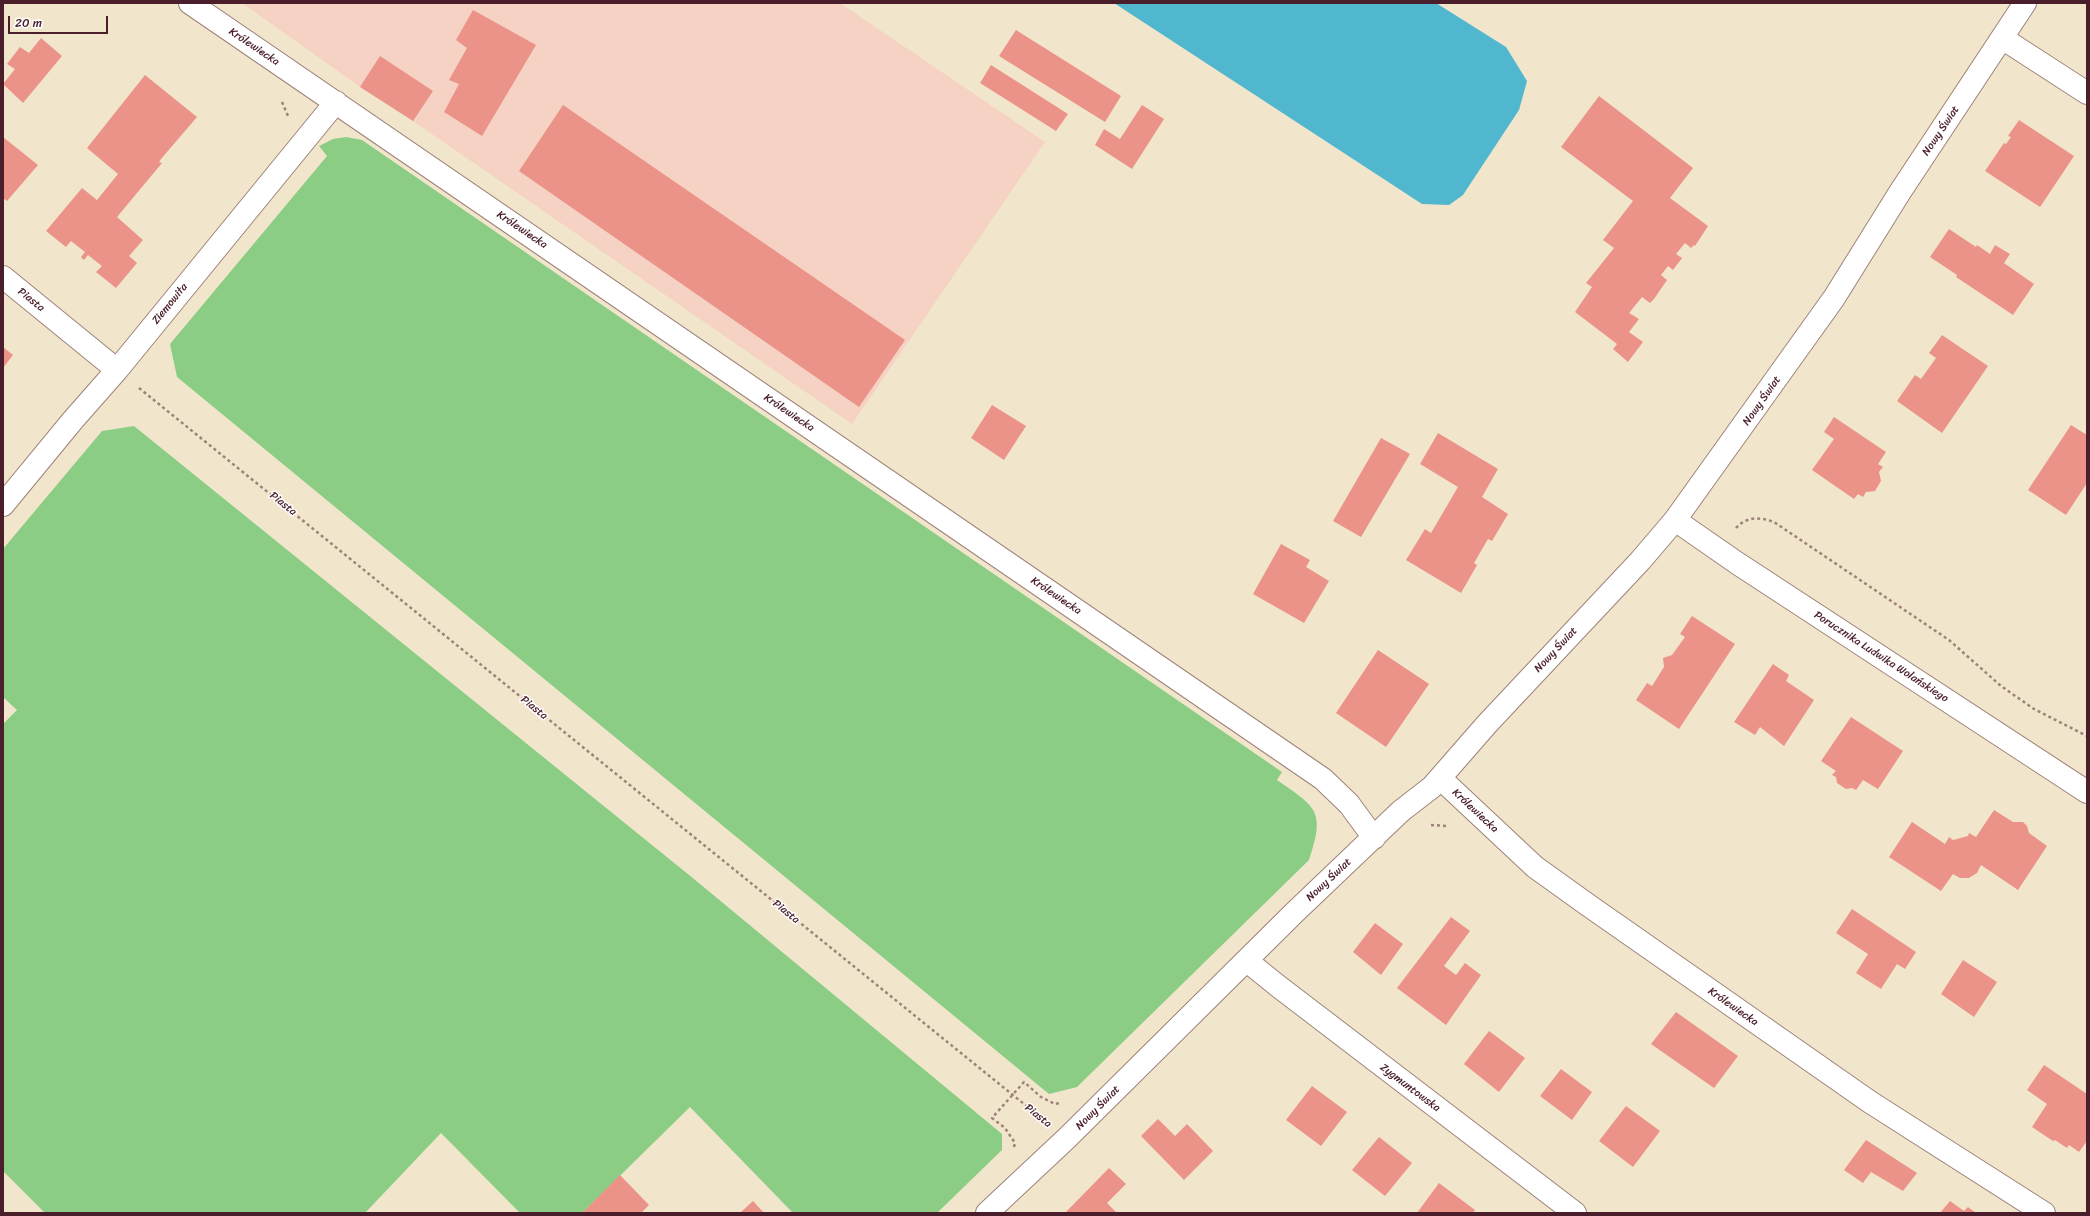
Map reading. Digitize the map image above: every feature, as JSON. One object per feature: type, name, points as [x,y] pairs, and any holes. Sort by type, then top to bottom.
[{"type":"street","name":"Królewiecka","points":[[190,3],[1323,779],[1349,804],[1374,838]]},
{"type":"street","name":"Nowy Świat","points":[[987,1213],[1067,1138],[1295,912],[1401,811],[1421,797],[1440,778],[1487,724],[1640,561],[1675,520],[1834,298],[1900,192],[2025,3]]},
{"type":"street","points":[[2002,38],[2087,93]]},
{"type":"street","name":"Ziemowita","points":[[3,505],[73,420],[117,370],[336,102]]},
{"type":"street","name":"Piasta","points":[[3,277],[117,370]]},
{"type":"street","name":"Porucznika Ludwika Wolańskiego","points":[[1675,520],[2087,792]]},
{"type":"street","name":"Królewiecka","points":[[1440,778],[1522,855],[1547,876],[1870,1102],[2044,1213]]},
{"type":"street","name":"Zygmuntowska","points":[[1247,961],[1575,1213]]},
{"type":"path","points":[[280,99],[289,118]]},
{"type":"path","name":"Piasta","points":[[117,370],[1067,1138]]},
{"type":"path","points":[[1720,551],[1732,533],[1745,520],[1763,518],[1774,522],[1949,640],[2001,686],[2034,709],[2087,736]]},
{"type":"path","points":[[1012,1150],[1015,1143],[1005,1128],[992,1118],[1024,1082],[1041,1097],[1055,1104],[1064,1102]]},
{"type":"shaded area","points":[[242,3],[840,3],[1045,142],[852,424],[413,121],[360,87]]},
{"type":"green space","points":[[346,137],[362,140],[1282,772],[1277,780],[1309,804],[1317,820],[1317,831],[1309,860],[1077,1087],[1049,1094],[177,377],[170,344],[327,156],[319,146],[333,139]]},
{"type":"green space","points":[[134,426],[694,879],[1002,1134],[1002,1150],[937,1213],[793,1213],[690,1107],[582,1213],[520,1213],[441,1133],[365,1213],[45,1213],[3,1171],[3,724],[17,710],[3,697],[3,549],[102,431]]},
{"type":"water","points":[[1114,3],[1436,3],[1506,47],[1527,81],[1519,110],[1463,195],[1449,205],[1422,204]]},
{"type":"building","points":[[473,10],[536,45],[482,136],[444,112],[459,84],[449,80],[467,48],[456,40]]},
{"type":"building","points":[[1016,30],[1121,96],[1105,122],[999,56]]},
{"type":"building","points":[[41,38],[62,56],[23,103],[3,84],[15,69],[7,64],[20,47],[29,53]]},
{"type":"building","points":[[380,56],[433,91],[413,121],[360,87]]},
{"type":"building","points":[[991,65],[1068,114],[1056,131],[980,83]]},
{"type":"building","points":[[145,75],[197,117],[161,159],[159,162],[162,163],[117,217],[143,240],[129,256],[137,263],[116,288],[96,272],[102,266],[88,255],[84,260],[81,257],[85,252],[71,241],[66,247],[46,231],[82,188],[97,200],[118,174],[87,148]]},
{"type":"building","points":[[1599,96],[1693,168],[1670,198],[1708,226],[1695,246],[1694,245],[1691,248],[1685,243],[1676,254],[1682,258],[1673,270],[1668,266],[1661,275],[1667,280],[1654,299],[1650,303],[1642,297],[1629,313],[1639,319],[1629,332],[1643,342],[1628,362],[1613,349],[1617,344],[1575,312],[1592,287],[1586,283],[1614,248],[1603,240],[1633,201],[1561,147]]},
{"type":"building","points":[[563,105],[905,340],[859,407],[519,171]]},
{"type":"building","points":[[1142,105],[1164,119],[1132,169],[1095,145],[1104,129],[1120,139]]},
{"type":"building","points":[[2019,120],[2074,156],[2040,207],[1985,171],[2004,143],[2006,144],[2011,137],[2008,136]]},
{"type":"building","points":[[3,137],[38,165],[7,201],[3,198]]},
{"type":"building","points":[[1949,229],[1976,247],[1977,245],[1990,254],[1995,245],[2010,254],[2004,263],[2034,284],[2013,315],[1956,277],[1957,275],[1930,257]]},
{"type":"building","points":[[1942,335],[1988,366],[1942,433],[1897,401],[1915,375],[1921,379],[1936,358],[1929,353]]},
{"type":"building","points":[[3,347],[13,355],[3,368]]},
{"type":"building","points":[[992,405],[1026,426],[1004,460],[971,438]]},
{"type":"building","points":[[1834,417],[1886,452],[1878,464],[1883,467],[1879,472],[1881,481],[1875,491],[1866,492],[1863,497],[1858,494],[1854,499],[1812,470],[1834,439],[1824,432]]},
{"type":"building","points":[[2071,425],[2087,435],[2087,483],[2066,515],[2028,490]]},
{"type":"building","points":[[1438,433],[1498,469],[1482,497],[1508,514],[1492,541],[1488,539],[1474,563],[1477,565],[1461,593],[1406,560],[1425,529],[1431,533],[1458,487],[1420,464]]},
{"type":"building","points":[[1381,438],[1410,454],[1361,537],[1333,521]]},
{"type":"building","points":[[1281,544],[1310,560],[1306,567],[1329,581],[1304,623],[1253,594]]},
{"type":"building","points":[[1692,616],[1735,644],[1679,729],[1636,700],[1647,683],[1652,686],[1664,667],[1663,658],[1672,655],[1685,637],[1680,634]]},
{"type":"building","points":[[1378,650],[1429,684],[1386,747],[1336,713]]},
{"type":"building","points":[[1773,664],[1789,675],[1786,681],[1814,700],[1784,746],[1760,727],[1755,735],[1734,722]]},
{"type":"building","points":[[1851,717],[1903,751],[1878,789],[1863,780],[1856,790],[1852,788],[1846,789],[1837,783],[1836,777],[1832,775],[1836,771],[1821,761]]},
{"type":"building","points":[[1994,810],[2013,822],[2023,822],[2027,826],[2029,833],[2047,846],[2018,890],[1981,865],[1977,873],[1969,878],[1960,878],[1953,874],[1941,891],[1889,857],[1912,822],[1945,844],[1949,837],[1953,840],[1968,836],[1969,833],[1976,837]]},
{"type":"building","points":[[1852,909],[1916,952],[1905,969],[1897,964],[1881,989],[1856,973],[1868,954],[1836,933]]},
{"type":"building","points":[[1451,917],[1470,931],[1444,966],[1456,975],[1465,963],[1481,975],[1446,1025],[1397,988]]},
{"type":"building","points":[[1375,923],[1403,944],[1381,975],[1353,952]]},
{"type":"building","points":[[1963,960],[1997,982],[1974,1017],[1941,994]]},
{"type":"building","points":[[1676,1012],[1738,1056],[1714,1088],[1651,1044]]},
{"type":"building","points":[[1489,1031],[1525,1058],[1499,1092],[1464,1064]]},
{"type":"building","points":[[2044,1065],[2087,1094],[2087,1141],[2079,1152],[2069,1145],[2067,1148],[2055,1140],[2053,1141],[2032,1127],[2047,1104],[2027,1090]]},
{"type":"building","points":[[1561,1069],[1592,1092],[1572,1120],[1540,1096]]},
{"type":"building","points":[[1312,1086],[1347,1112],[1321,1146],[1286,1120]]},
{"type":"building","points":[[1626,1106],[1660,1131],[1633,1167],[1599,1141]]},
{"type":"building","points":[[1158,1119],[1175,1136],[1187,1124],[1213,1151],[1184,1180],[1141,1136]]},
{"type":"building","points":[[1379,1137],[1412,1163],[1385,1196],[1352,1170]]},
{"type":"building","points":[[1866,1140],[1917,1173],[1903,1191],[1871,1172],[1863,1183],[1844,1170]]},
{"type":"building","points":[[1109,1168],[1126,1184],[1107,1203],[1117,1213],[1065,1213]]},
{"type":"building","points":[[620,1175],[649,1205],[641,1213],[582,1213]]},
{"type":"building","points":[[1439,1183],[1475,1210],[1473,1213],[1417,1213]]},
{"type":"building","points":[[753,1201],[764,1213],[740,1213]]},
{"type":"building","points":[[1950,1201],[1964,1211],[1968,1207],[1976,1213],[1940,1213]]}]
